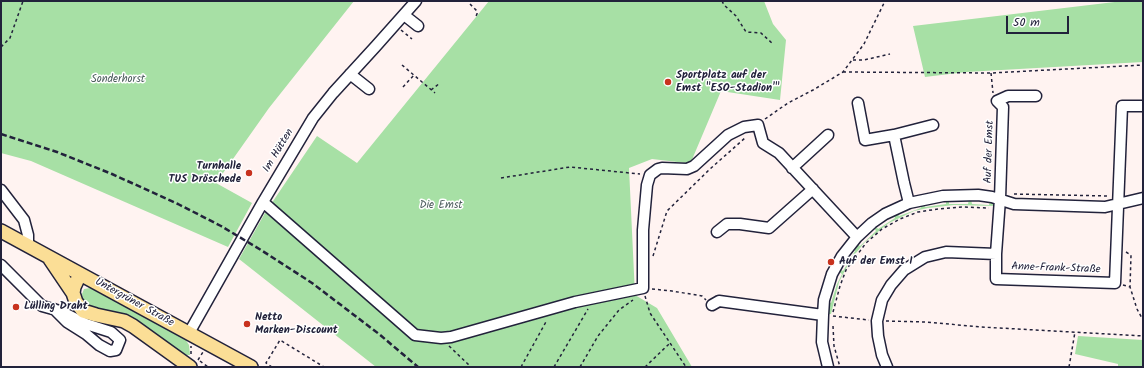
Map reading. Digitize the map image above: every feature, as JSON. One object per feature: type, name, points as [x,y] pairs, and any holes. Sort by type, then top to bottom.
[{"type":"main road","name":"Untergrüner Straße","points":[[1,231],[251,367]]},
{"type":"main road","name":"Untergrüner Straße","points":[[49,258],[73,292],[76,302],[83,311],[124,321],[194,364]]},
{"type":"main road","points":[[73,292],[80,274]]},
{"type":"street","name":"Im Hütten","points":[[189,333],[262,202],[313,118],[333,93],[416,1]]},
{"type":"street","points":[[404,15],[418,26]]},
{"type":"street","points":[[350,74],[369,89]]},
{"type":"street","points":[[997,101],[1008,96],[1036,96]]},
{"type":"street","name":"Auf der Emst","points":[[997,101],[1003,107],[1000,203]]},
{"type":"street","points":[[858,103],[865,140],[894,135],[933,125]]},
{"type":"street","points":[[1119,200],[1122,106],[1143,106]]},
{"type":"street","points":[[262,202],[415,335],[441,338],[451,337],[553,308],[643,288],[643,230],[647,185],[650,175],[658,169],[687,169],[694,166],[728,135],[744,127],[758,126],[763,143],[779,153],[857,237]]},
{"type":"street","points":[[792,168],[828,135]]},
{"type":"street","points":[[894,135],[904,183],[910,203]]},
{"type":"street","points":[[717,232],[727,224],[740,224],[769,228],[813,189]]},
{"type":"street","points":[[1,190],[24,220],[28,235],[28,246]]},
{"type":"street","name":"Auf der Emst","points":[[828,367],[822,342],[828,316],[824,300],[832,274],[842,256],[857,237],[885,214],[910,203],[943,196],[992,197],[1000,203],[1014,204],[1105,207],[1119,200],[1143,198]]},
{"type":"street","name":"Anne-Frank-Straße","points":[[1000,203],[996,254],[996,279],[1115,283],[1118,246],[1119,200]]},
{"type":"street","points":[[887,367],[882,355],[877,321],[882,300],[891,285],[904,270],[925,257],[946,252],[996,254]]},
{"type":"street","points":[[1,265],[42,306],[54,309],[86,324],[111,332],[120,340],[116,350],[110,351],[99,345],[86,334],[67,322],[54,309]]},
{"type":"street","points":[[712,305],[719,301],[828,316]]},
{"type":"path","points":[[1,47],[10,38],[23,1]]},
{"type":"path","points":[[722,1],[724,5],[736,16],[746,32],[761,33],[773,44]]},
{"type":"path","points":[[652,259],[668,211],[710,169],[777,110],[842,72],[853,60],[864,44],[885,1]]},
{"type":"path","points":[[470,4],[477,11],[474,18]]},
{"type":"path","points":[[395,25],[412,38]]},
{"type":"path","points":[[853,60],[864,60],[890,54]]},
{"type":"path","points":[[402,65],[435,93]]},
{"type":"path","points":[[842,72],[992,73],[1143,65]]},
{"type":"path","points":[[992,73],[993,98],[997,101]]},
{"type":"path","points":[[403,87],[414,75]]},
{"type":"path","points":[[431,90],[440,83]]},
{"type":"path","points":[[501,178],[570,167],[650,175]]},
{"type":"path","points":[[840,367],[828,316],[846,270],[866,243],[882,229],[900,219],[918,212],[1000,203],[1007,193],[1094,196],[1119,200]]},
{"type":"path","points":[[1118,246],[1131,255],[1130,287],[1137,309],[1143,320]]},
{"type":"path","name":"Anne-Frank-Straße","points":[[1115,283],[1130,287]]},
{"type":"path","points":[[643,288],[650,313],[686,367]]},
{"type":"path","points":[[580,367],[602,331],[619,310],[638,296],[643,288]]},
{"type":"path","points":[[660,289],[702,296],[712,305]]},
{"type":"path","points":[[554,367],[594,299]]},
{"type":"path","points":[[521,367],[553,308]]},
{"type":"path","points":[[828,316],[877,321],[926,322],[981,327],[1143,336]]},
{"type":"path","points":[[1069,367],[1075,332]]},
{"type":"path","points":[[441,338],[471,367]]},
{"type":"path","points":[[272,367],[266,363],[280,340],[324,367]]},
{"type":"path","points":[[645,367],[670,343]]},
{"type":"path","points":[[194,364],[204,350]]},
{"type":"green space","name":"Sonderhorst","points":[[1,1],[354,1],[269,108],[216,183],[252,203],[228,247],[31,161],[1,153]]},
{"type":"green space","name":"Die Emst","points":[[489,1],[764,1],[773,24],[786,40],[780,100],[721,91],[691,162],[686,163],[652,159],[629,168],[635,295],[657,308],[692,367],[376,367],[239,259],[265,213],[317,136],[357,163]]},
{"type":"green space","points":[[1123,1],[1143,1],[1143,62],[966,72],[925,77],[913,26]]},
{"type":"green space","points":[[946,199],[949,199],[949,204],[968,204],[969,199],[971,199],[972,204],[989,205],[990,200],[994,202],[995,206],[954,205],[928,208],[914,211],[889,223],[865,242],[851,259],[839,282],[831,314],[825,314],[827,302],[831,303],[842,274],[837,271],[838,268],[843,271],[855,251],[852,247],[856,243],[860,246],[876,231],[873,227],[875,225],[878,229],[895,218],[893,213],[897,212],[899,216],[921,208],[920,203],[923,202],[925,207],[946,204]]},
{"type":"green space","points":[[92,288],[184,337],[189,345],[190,355],[186,355],[173,346],[172,348],[169,346],[170,344],[158,335],[156,337],[154,335],[155,333],[143,325],[141,327],[87,306],[83,302],[82,294],[84,289]]},
{"type":"green space","points":[[1078,336],[1143,340],[1143,367],[1118,367],[1118,364],[1075,354]]},
{"type":"railway","points":[[1,134],[57,152],[112,174],[178,204],[221,226],[312,283],[379,334],[418,367]]},
{"type":"place","name":"Sportplatz auf der Emst \"ESO-Stadion'\"","points":[[668,82]]},
{"type":"place","name":"Turnhalle TUS Dröschede","points":[[249,173]]},
{"type":"place","name":"Auf der Emst I","points":[[831,262]]},
{"type":"place","name":"Lülling Draht","points":[[16,307]]},
{"type":"place","name":"Netto Marken-Discount","points":[[247,324]]}]
